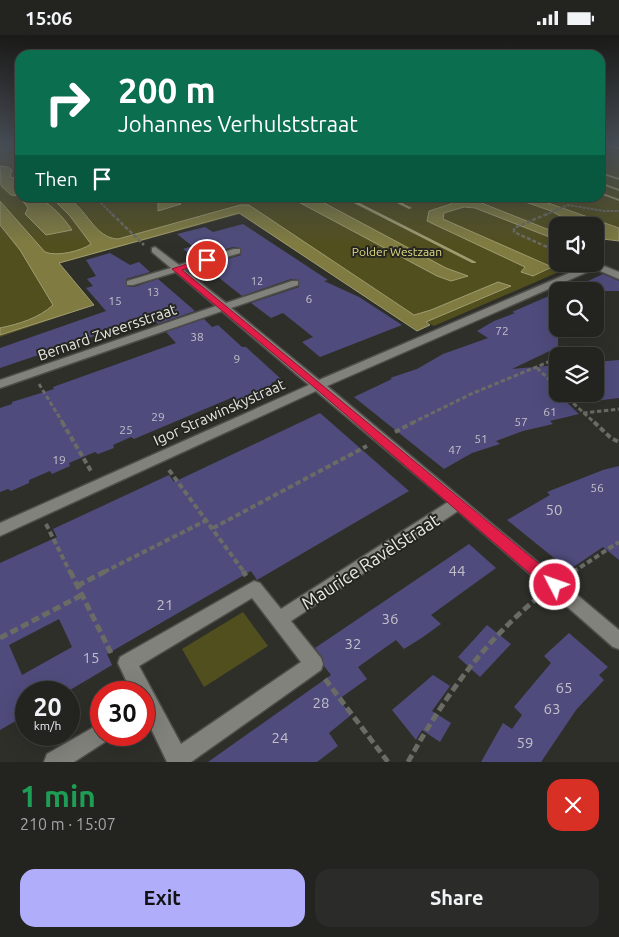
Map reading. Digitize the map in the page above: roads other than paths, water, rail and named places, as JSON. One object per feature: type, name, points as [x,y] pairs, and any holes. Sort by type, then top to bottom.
[{"type":"street","points":[[155,249],[223,309],[319,385],[460,503],[619,641]]},
{"type":"street","points":[[130,283],[237,251]]},
{"type":"street","name":"Igor Strawinskystraat","points":[[0,530],[319,385],[591,267],[599,267],[619,276]]},
{"type":"street","name":"Bernard Zweersstraat","points":[[0,384],[295,283]]},
{"type":"street","name":"Maurice Ravèlstraat","points":[[280,619],[460,503]]},
{"type":"street","points":[[136,681],[127,663],[254,588],[314,663],[177,759],[155,718]]},
{"type":"street","points":[[55,762],[90,740]]},
{"type":"waterway","points":[[612,177],[619,179]]},
{"type":"waterway","points":[[605,185],[619,190]]},
{"type":"waterway","points":[[605,195],[619,200]]},
{"type":"waterway","points":[[354,202],[474,262]]},
{"type":"waterway","points":[[397,202],[410,208]]},
{"type":"park label","name":"Polder Westzaan","points":[[397,251]]}]
